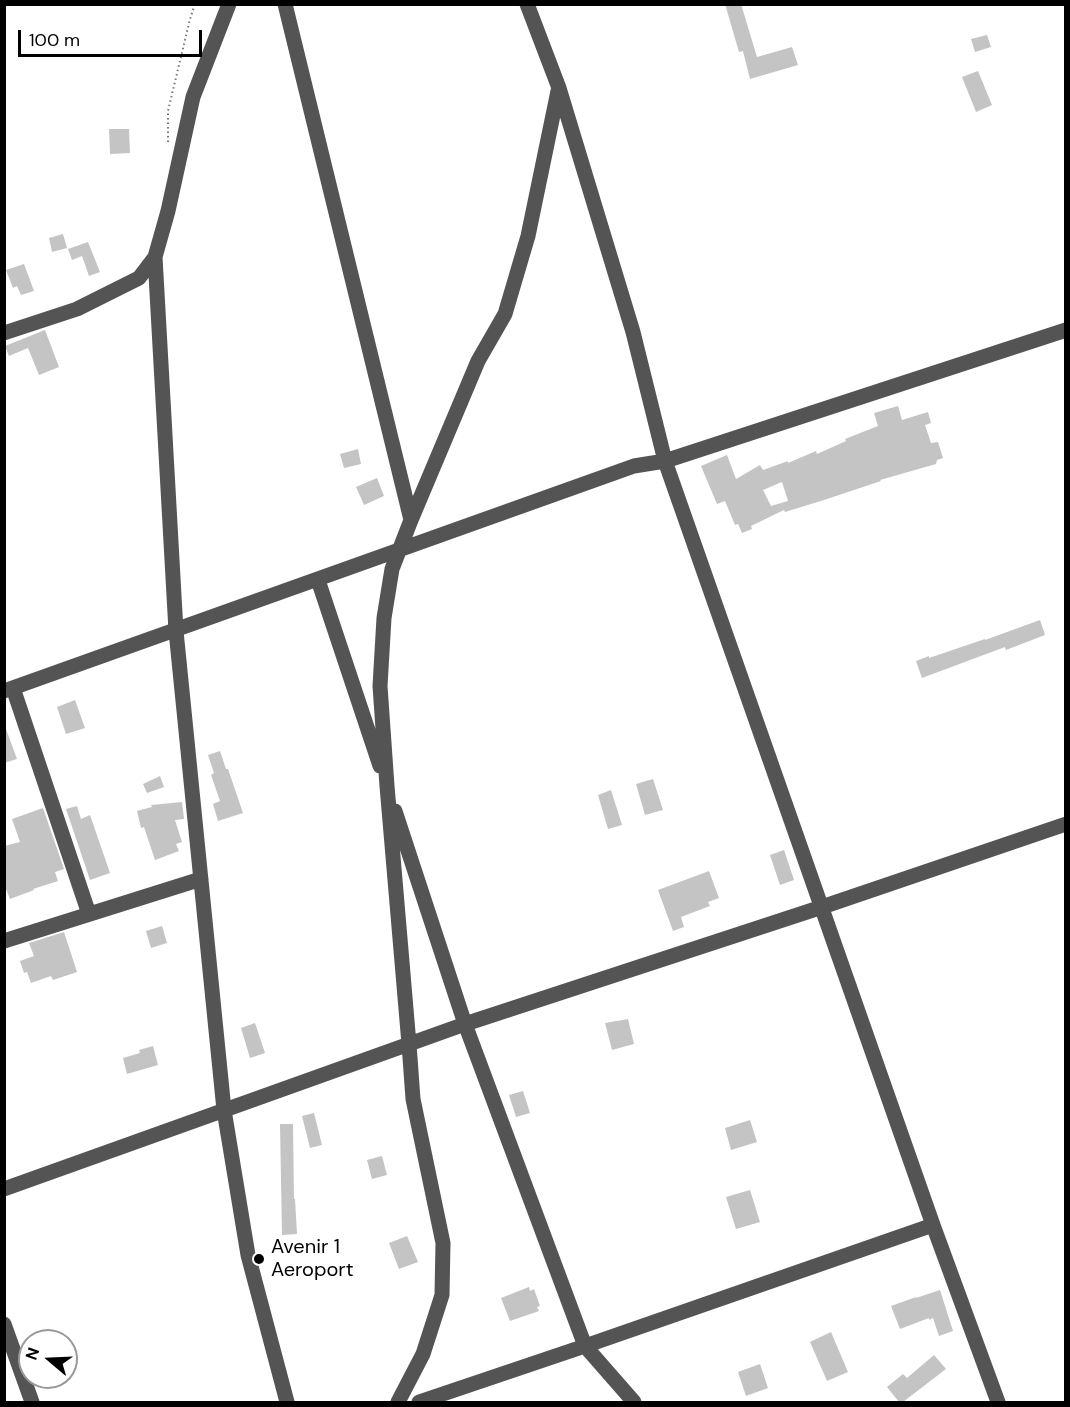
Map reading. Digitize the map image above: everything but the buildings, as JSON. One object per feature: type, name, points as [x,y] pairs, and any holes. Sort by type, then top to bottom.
[{"type":"street","points":[[4,333],[77,309],[139,278],[154,257],[168,211],[192,97],[229,4]]},
{"type":"street","points":[[285,4],[411,520]]},
{"type":"street","points":[[527,4],[559,88],[633,332],[665,461],[933,1225],[998,1402]]},
{"type":"street","points":[[398,1402],[423,1354],[442,1295],[443,1243],[413,1098],[380,686],[384,618],[392,569],[399,550],[478,361],[505,314],[528,236],[559,88]]},
{"type":"street","points":[[154,257],[176,631],[224,1110],[248,1255],[287,1402]]},
{"type":"street","points":[[89,914],[9,690],[634,466],[665,461],[1065,330]]},
{"type":"street","points":[[318,580],[465,1024],[585,1346],[634,1402]]},
{"type":"street","points":[[4,1189],[465,1024],[822,907],[1065,824]]},
{"type":"street","points":[[4,941],[201,879]]},
{"type":"street","points":[[419,1402],[933,1225]]},
{"type":"street","points":[[4,1324],[32,1402]]},
{"type":"path","points":[[168,144],[168,111],[195,4]]},
{"type":"place","name":"Avenir 1 Aeroport","points":[[259,1259]]}]
